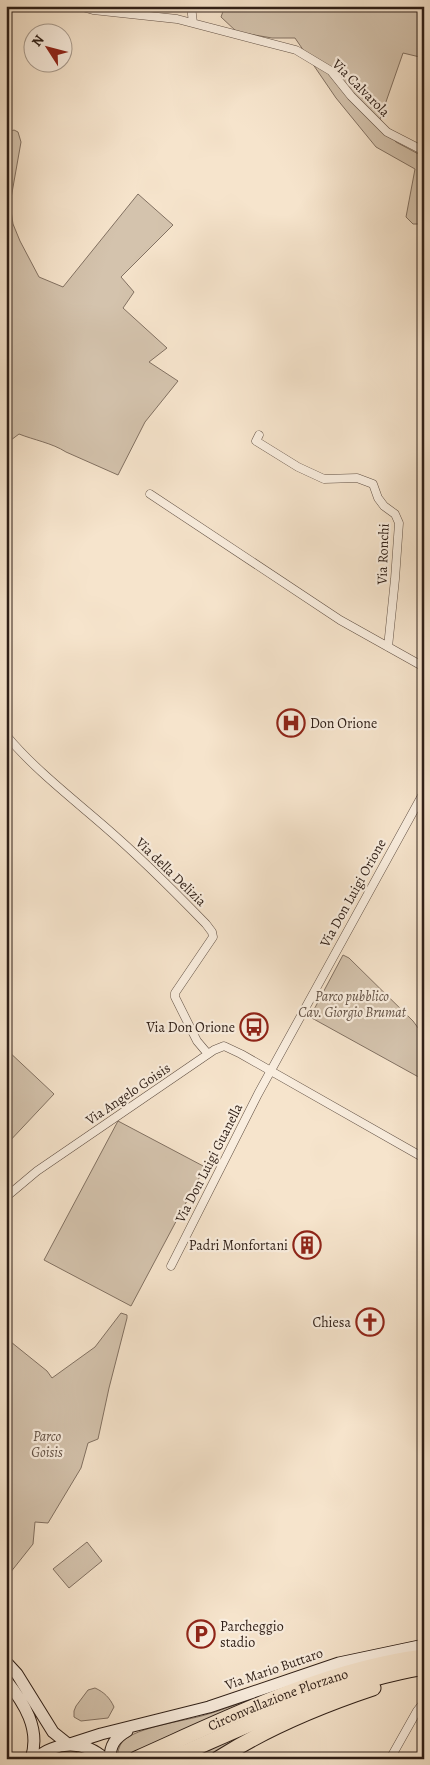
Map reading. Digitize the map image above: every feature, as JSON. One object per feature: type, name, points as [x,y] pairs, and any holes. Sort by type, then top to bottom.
[{"type":"highway","name":"Circonvallazione Plorzano","points":[[136,1759],[281,1696],[345,1674],[424,1657]]},
{"type":"highway","name":"Circonvallazione Plorzano","points":[[170,1759],[286,1709],[350,1685],[378,1676],[424,1667]]},
{"type":"highway","points":[[218,1759],[262,1733],[356,1694],[383,1684],[424,1677]]},
{"type":"street","name":"Via Calvarola","points":[[79,6],[93,10],[177,19],[296,50],[331,71],[351,96],[387,132],[424,151]]},
{"type":"street","points":[[191,6],[193,23]]},
{"type":"street","name":"Via Ronchi","points":[[260,435],[256,441],[298,467],[324,479],[357,478],[373,484],[378,498],[384,506],[395,514],[398,523],[398,533],[388,647]]},
{"type":"street","points":[[150,494],[340,620],[424,667]]},
{"type":"street","name":"Via della Delizia","points":[[6,735],[36,766],[142,860],[212,932],[213,937],[175,997],[197,1041],[208,1054]]},
{"type":"street","name":"Via Don Luigi Orione","points":[[270,1071],[424,792]]},
{"type":"street","points":[[424,914],[424,921]]},
{"type":"street","name":"Via Angelo Goisis","points":[[6,1197],[37,1171],[208,1054],[219,1048],[227,1047],[424,1158]]},
{"type":"street","name":"Via Don Luigi Guanella","points":[[171,1266],[270,1071]]},
{"type":"street","name":"Via Mario Buttaro","points":[[35,1759],[51,1748],[209,1707],[339,1663],[424,1645]]},
{"type":"street","points":[[6,1662],[17,1674],[53,1732],[69,1744],[92,1750],[105,1759]]},
{"type":"street","points":[[6,1680],[17,1694],[34,1728],[31,1759]]},
{"type":"street","points":[[390,1759],[424,1702]]},
{"type":"street","name":"Via Mario Buttaro","points":[[110,1759],[112,1745],[117,1737],[134,1726]]},
{"type":"green space","points":[[225,6],[424,6],[424,58],[403,53],[380,119],[396,142],[424,157],[424,224],[413,224],[406,217],[415,169],[376,147],[336,98],[295,38],[272,38],[237,32],[221,17]]},
{"type":"green space","points":[[14,130],[18,132],[21,142],[10,204],[13,224],[39,277],[63,287],[138,194],[173,225],[121,277],[134,292],[123,308],[167,348],[149,362],[178,381],[145,422],[118,475],[55,446],[19,434],[11,440],[6,449],[6,133]]},
{"type":"green space","name":"Parco pubblico Cav. Giorgio Brumat","points":[[343,955],[349,958],[413,1021],[424,1036],[424,1080],[310,1017]]},
{"type":"green space","points":[[6,1049],[54,1094],[6,1145]]},
{"type":"green space","points":[[118,1121],[205,1167],[131,1306],[44,1260]]},
{"type":"green space","name":"Parco Goisis","points":[[121,1313],[127,1315],[127,1318],[98,1439],[88,1443],[81,1468],[48,1523],[35,1522],[33,1544],[6,1578],[6,1338],[47,1371],[52,1378],[95,1347]]},
{"type":"green space","points":[[87,1542],[102,1561],[69,1588],[53,1569]]},
{"type":"green space","points":[[95,1688],[111,1701],[114,1707],[108,1718],[81,1721],[74,1717],[76,1706],[88,1690]]},
{"type":"green space","points":[[246,1701],[247,1704],[118,1759],[120,1745],[130,1736],[162,1725],[205,1715]]},
{"type":"green space","points":[[253,1729],[254,1731],[208,1759],[185,1759]]},
{"type":"green space","points":[[71,1751],[94,1759],[45,1759],[59,1752]]},
{"type":"place","name":"Don Orione","points":[[291,723]]},
{"type":"place","name":"Via Don Orione","points":[[254,1027]]},
{"type":"place","name":"Padri Monfortani","points":[[307,1245]]},
{"type":"place","name":"Chiesa","points":[[370,1322]]},
{"type":"place","name":"Parcheggio stadio","points":[[201,1634]]}]
